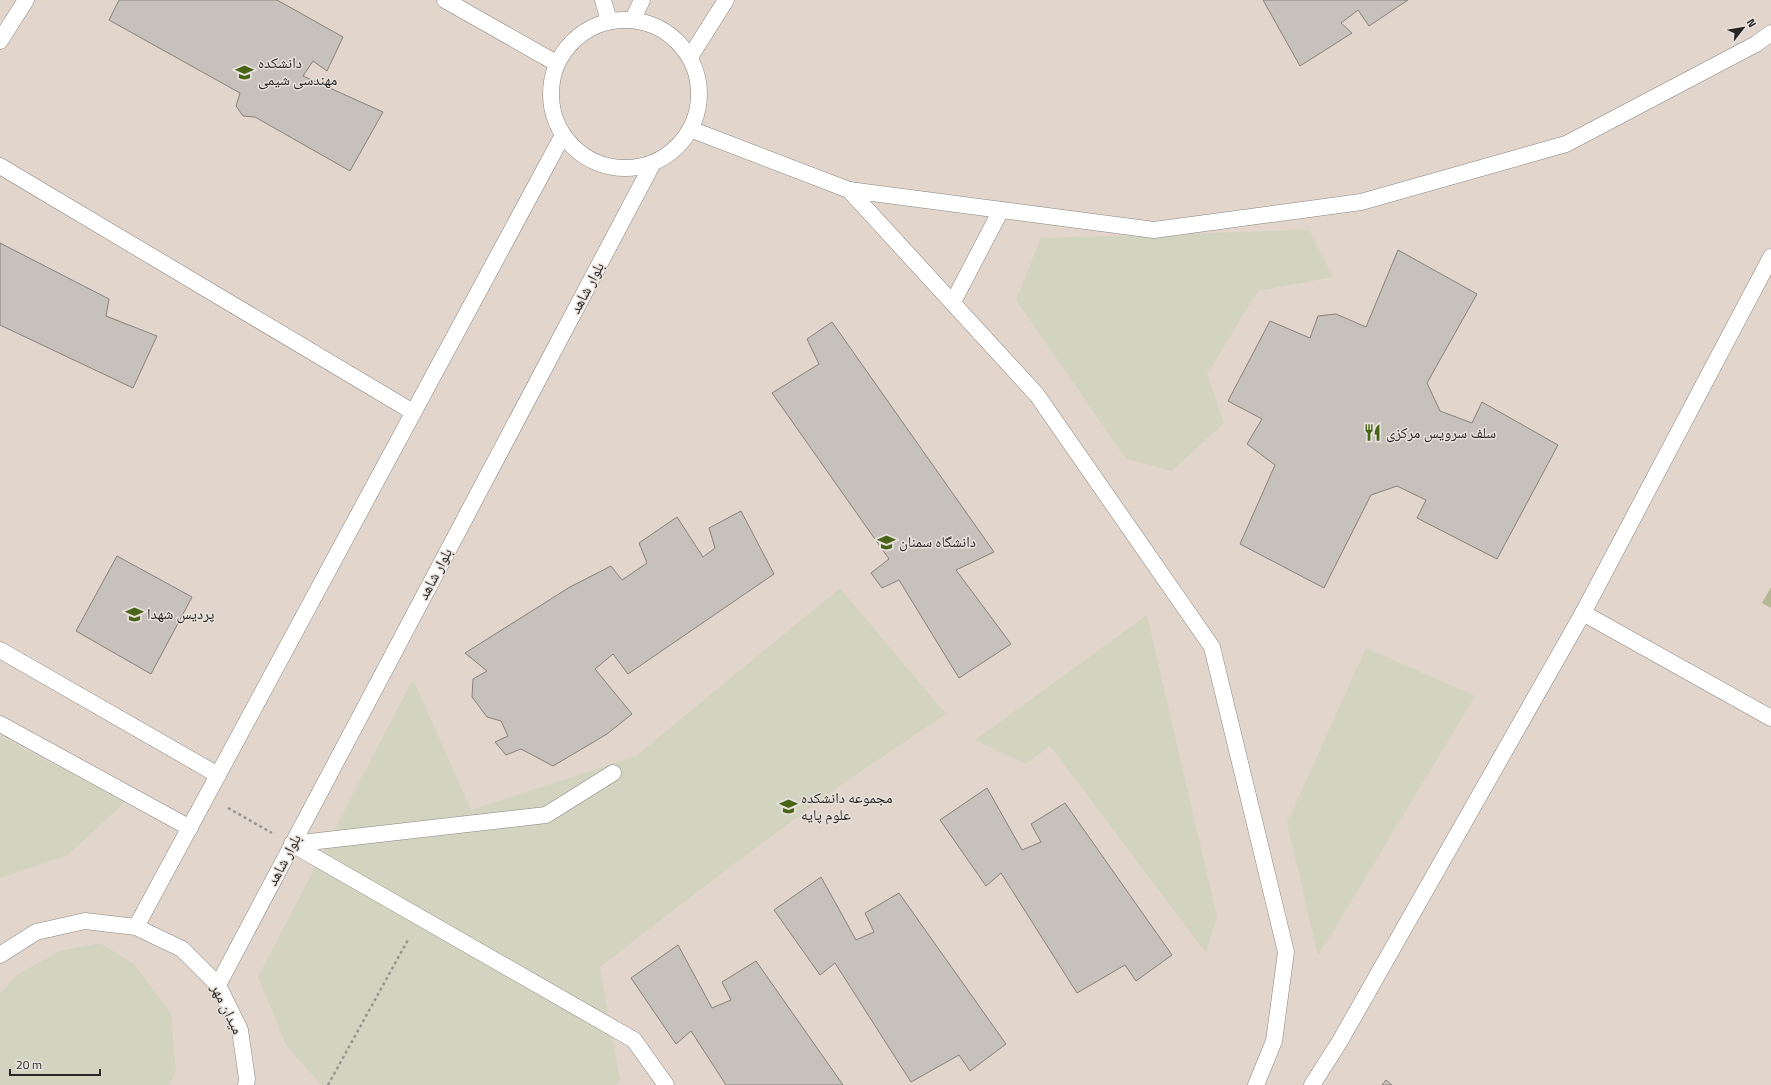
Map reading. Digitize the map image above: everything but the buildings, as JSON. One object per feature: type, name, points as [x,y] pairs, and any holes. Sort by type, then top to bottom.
[{"type":"lane","points":[[0,41],[26,0]]},
{"type":"lane","points":[[445,0],[556,63]]},
{"type":"lane","points":[[603,0],[609,21]]},
{"type":"lane","points":[[633,19],[642,0]]},
{"type":"lane","points":[[690,57],[726,0]]},
{"type":"lane","points":[[633,19],[656,26],[675,39],[690,57],[698,80],[698,105],[690,129],[674,149],[653,163],[628,168],[603,165],[580,154],[563,135],[552,112],[550,86],[556,63],[570,44],[588,29],[609,21],[633,19]]},
{"type":"lane","points":[[690,129],[850,190],[1154,230],[1361,202],[1566,144],[1756,44],[1771,33]]},
{"type":"lane","points":[[136,927],[563,135]]},
{"type":"lane","name":"بلوار شاهد","points":[[218,985],[653,163]]},
{"type":"lane","points":[[0,166],[414,412]]},
{"type":"lane","points":[[850,190],[1037,395],[1212,647],[1286,952],[1274,1041],[1256,1085]]},
{"type":"lane","points":[[953,302],[1001,210]]},
{"type":"lane","points":[[1312,1085],[1340,1041],[1583,613],[1771,257]]},
{"type":"lane","points":[[1583,613],[1771,718]]},
{"type":"lane","points":[[0,650],[218,775]]},
{"type":"lane","points":[[0,724],[190,828]]},
{"type":"lane","points":[[292,844],[546,815],[613,773]]},
{"type":"lane","points":[[292,844],[634,1040],[666,1085]]},
{"type":"lane","name":"میدان مهر","points":[[0,955],[36,932],[85,921],[136,927],[182,949],[218,985],[240,1030],[248,1083]]},
{"type":"path","points":[[207,795],[292,844]]},
{"type":"path","points":[[328,1085],[421,918]]},
{"type":"shaded area","name":"دانشگاه سمنان","points":[[0,0],[1771,0],[1771,1085],[0,1085]]},
{"type":"green space","points":[[1309,230],[1333,277],[1258,291],[1207,374],[1224,423],[1172,471],[1126,459],[1016,300],[1041,238]]},
{"type":"green space","points":[[1771,587],[1771,608],[1762,603]]},
{"type":"green space","points":[[840,588],[946,714],[845,782],[727,869],[600,967],[620,1080],[616,1085],[321,1085],[286,1045],[258,977],[413,679],[471,810],[636,756]]},
{"type":"green space","points":[[1147,615],[1217,917],[1206,953],[1050,746],[1026,764],[975,740]]},
{"type":"green space","points":[[1366,648],[1475,696],[1318,956],[1287,823]]},
{"type":"green space","points":[[0,736],[125,802],[68,855],[0,878]]},
{"type":"green space","points":[[100,943],[134,964],[171,1014],[176,1071],[170,1085],[0,1085],[0,993],[17,975],[59,951]]},
{"type":"place","name":"دانشکده مهندسی شیمی","points":[[245,72]]},
{"type":"place","name":"سلف سرویس مرکزی","points":[[1373,433]]},
{"type":"place","name":"دانشگاه سمنان","points":[[886,542]]},
{"type":"place","name":"پردیس شهدا","points":[[134,614]]},
{"type":"place","name":"مجموعه دانشکده علوم پایه","points":[[788,807]]}]
